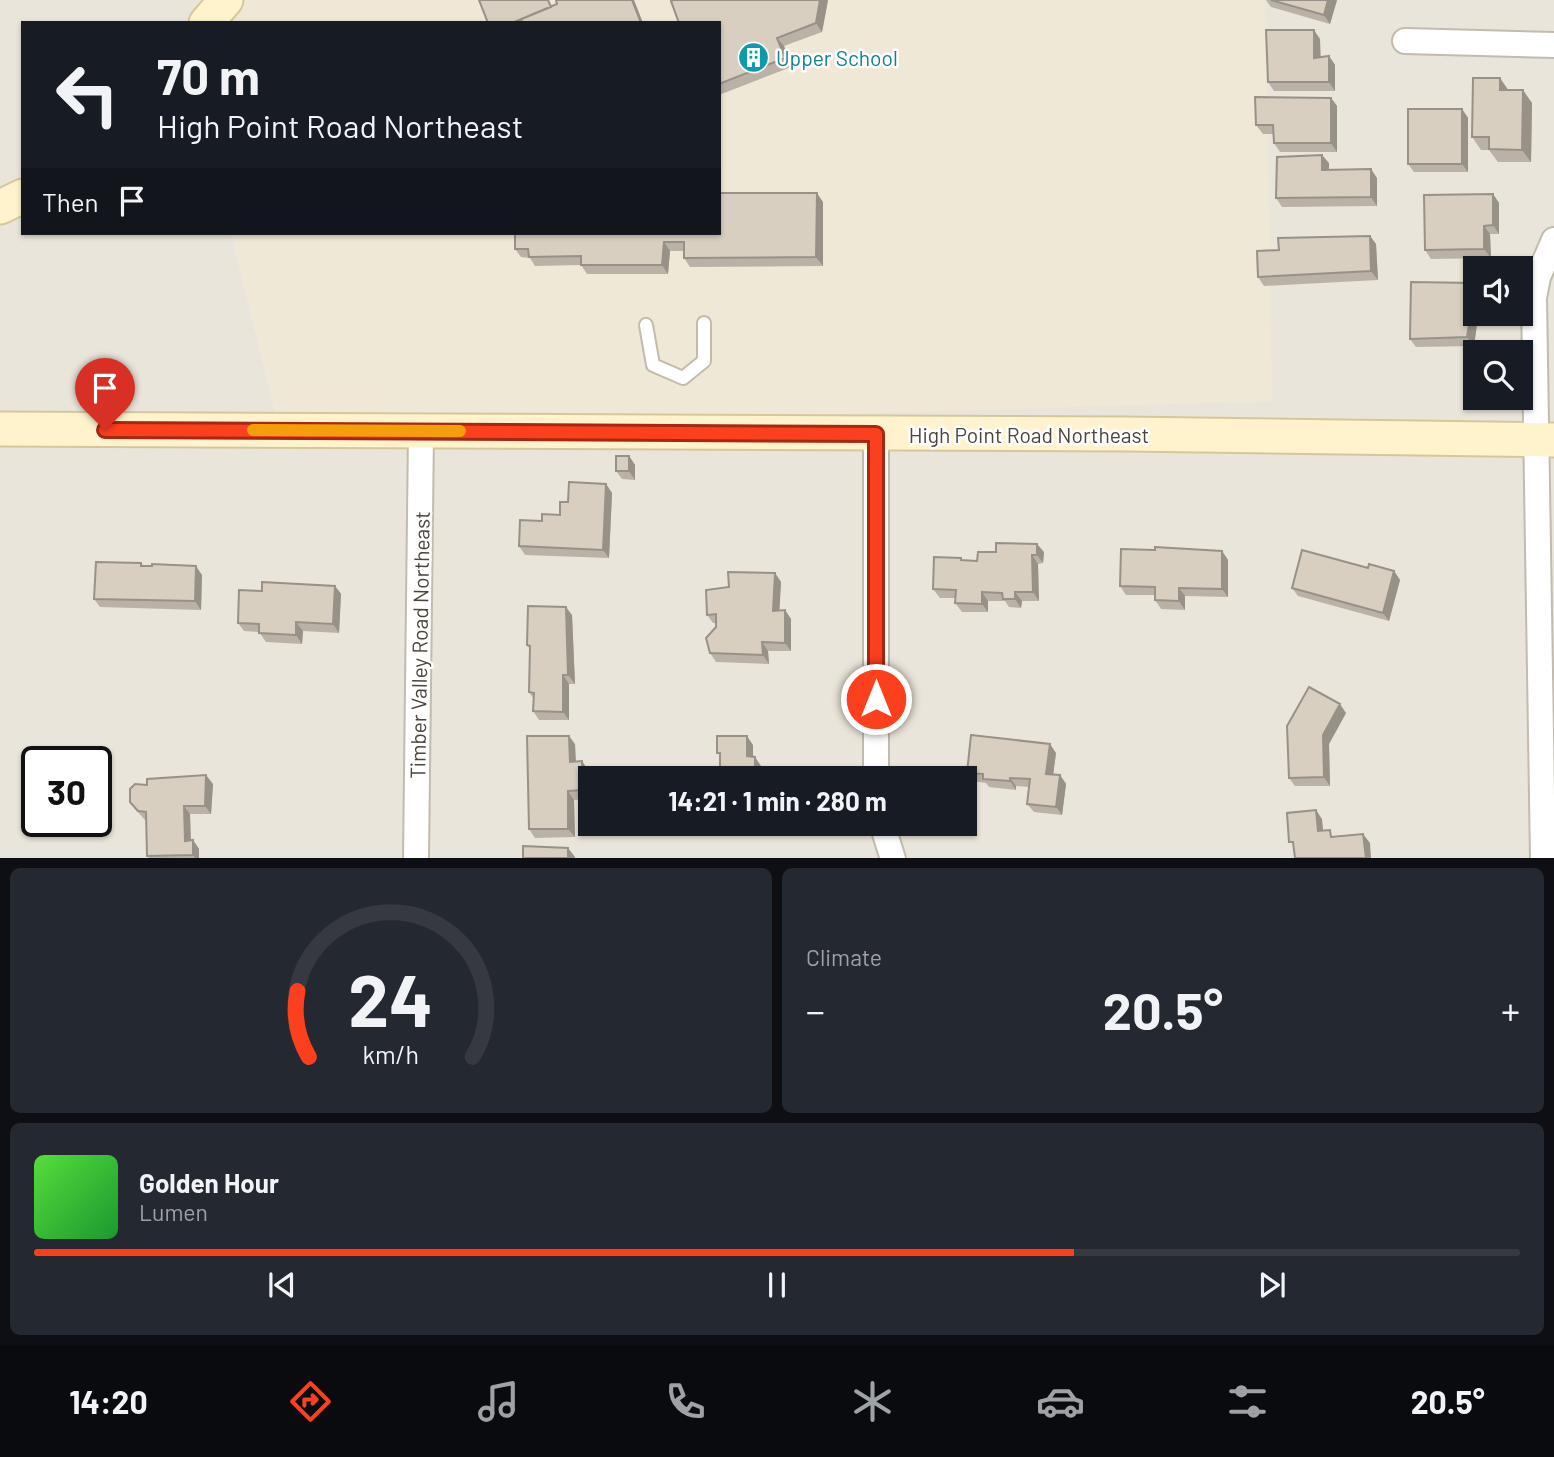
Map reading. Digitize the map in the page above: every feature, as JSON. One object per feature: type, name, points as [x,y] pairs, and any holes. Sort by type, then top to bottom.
[{"type":"street","points":[[208,21],[226,0]]},
{"type":"street","points":[[1405,41],[1554,45]]},
{"type":"street","points":[[0,206],[21,197]]},
{"type":"street","points":[[1543,858],[1545,440],[1534,298],[1538,277],[1554,240]]},
{"type":"street","name":"High Point Road Northeast","points":[[0,429],[1126,434],[1545,440]]},
{"type":"street","name":"Timber Valley Road Northeast","points":[[416,858],[421,431]]},
{"type":"street","points":[[876,434],[876,766]]},
{"type":"street","points":[[886,836],[893,858]]},
{"type":"lane","points":[[646,325],[653,365],[683,379],[704,361],[704,323]]},
{"type":"shaded area","points":[[0,0],[240,0],[217,21],[21,21],[21,235],[231,235],[280,431],[1265,0],[1554,0],[1554,858],[0,858]]},
{"type":"shaded area","points":[[240,0],[1265,0],[1272,401],[280,431],[231,235],[721,235],[721,21],[218,21]]},
{"type":"building","points":[[479,0],[548,0],[551,7],[517,21],[487,21]]},
{"type":"building","points":[[556,0],[632,0],[640,21],[522,21],[557,4]]},
{"type":"building","name":"Upper School","points":[[820,0],[816,23],[777,38],[785,58],[721,83],[721,21],[678,21],[671,1]]},
{"type":"building","points":[[1271,0],[1328,0],[1324,15]]},
{"type":"building","points":[[1266,30],[1314,30],[1314,58],[1329,56],[1329,82],[1268,82]]},
{"type":"building","points":[[1473,78],[1500,78],[1500,90],[1523,90],[1522,150],[1489,149],[1489,137],[1472,137]]},
{"type":"building","points":[[1255,97],[1331,98],[1331,143],[1274,143],[1273,125],[1256,125]]},
{"type":"building","points":[[1408,109],[1462,109],[1462,164],[1408,164]]},
{"type":"building","points":[[1322,155],[1322,170],[1371,169],[1371,197],[1276,198],[1277,157]]},
{"type":"building","points":[[721,193],[817,193],[816,257],[684,258],[684,242],[664,242],[662,265],[581,265],[581,256],[529,257],[528,249],[515,249],[515,235],[721,235]]},
{"type":"building","points":[[1493,194],[1493,225],[1484,226],[1484,249],[1425,250],[1424,195]]},
{"type":"building","points":[[1370,236],[1371,271],[1258,277],[1257,251],[1279,250],[1278,238]]},
{"type":"building","points":[[1411,282],[1463,283],[1463,326],[1469,326],[1467,337],[1410,339]]},
{"type":"building","points":[[616,456],[629,456],[629,471],[616,471]]},
{"type":"building","points":[[569,482],[606,484],[603,550],[519,546],[520,520],[542,521],[542,514],[560,515],[560,502],[568,502]]},
{"type":"building","points":[[996,543],[1037,544],[1037,555],[1032,555],[1033,592],[1015,592],[1015,599],[1003,599],[1002,593],[982,592],[982,604],[955,603],[956,590],[933,589],[934,557],[977,561],[978,552],[996,552]]},
{"type":"building","points":[[1155,547],[1222,551],[1222,589],[1179,588],[1179,601],[1155,600],[1155,587],[1120,586],[1121,549],[1155,550]]},
{"type":"building","points":[[1302,550],[1368,568],[1369,564],[1394,571],[1383,613],[1292,588]]},
{"type":"building","points":[[96,562],[141,563],[141,566],[196,566],[195,601],[94,599]]},
{"type":"building","points":[[728,572],[775,573],[773,611],[785,610],[785,643],[762,642],[763,655],[710,653],[706,638],[716,627],[716,614],[707,615],[706,590],[729,587]]},
{"type":"building","points":[[262,582],[335,586],[333,624],[296,622],[296,635],[259,633],[259,624],[238,623],[239,590],[262,591]]},
{"type":"building","points":[[528,606],[566,607],[568,675],[563,675],[563,712],[533,711],[534,693],[529,692]]},
{"type":"building","points":[[1309,687],[1340,704],[1323,735],[1324,777],[1289,778],[1287,726]]},
{"type":"building","points":[[971,735],[1050,744],[1046,774],[1060,775],[1056,807],[1027,804],[1030,779],[983,779],[983,774],[977,774],[977,766],[968,766]]},
{"type":"building","points":[[527,736],[569,736],[570,762],[582,761],[582,766],[578,766],[578,790],[568,791],[568,829],[529,829]]},
{"type":"building","points":[[717,736],[747,736],[747,756],[755,757],[755,766],[720,766],[720,753],[717,753]]},
{"type":"building","points":[[206,775],[205,806],[184,806],[185,841],[193,840],[193,855],[147,856],[146,812],[138,811],[130,802],[130,789],[135,784],[147,785],[147,779]]},
{"type":"building","points":[[1316,810],[1318,831],[1330,830],[1331,837],[1363,834],[1366,858],[1295,858],[1293,842],[1289,842],[1287,813]]},
{"type":"building","points":[[523,846],[568,848],[568,858],[523,858]]},
{"type":"slow traffic","points":[[253,430],[460,431]]},
{"type":"place","name":"Upper School","points":[[753,57]]},
{"type":"route","points":[[105,430],[876,434],[876,699]]}]
